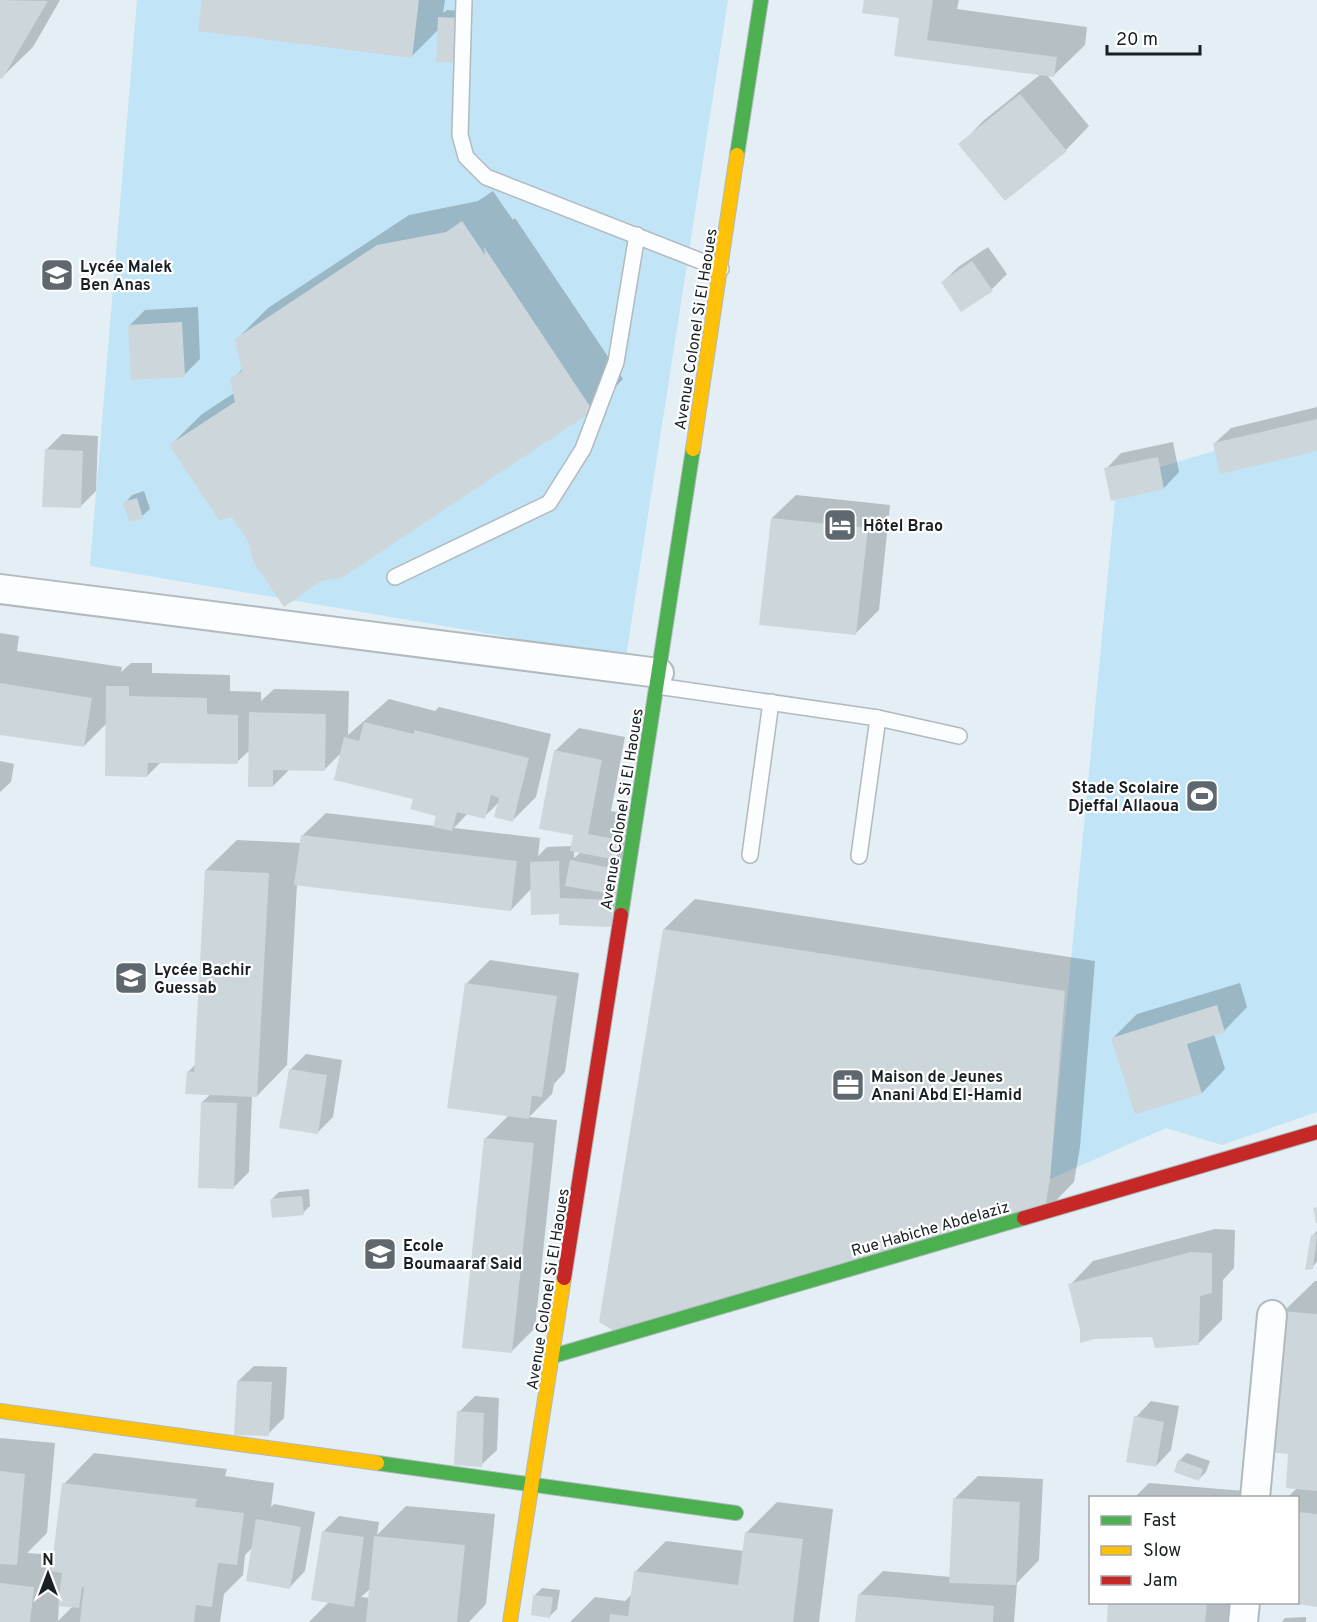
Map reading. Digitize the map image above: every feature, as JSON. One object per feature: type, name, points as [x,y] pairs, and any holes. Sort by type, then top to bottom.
[{"type":"main road","name":"Avenue Colonel Si El Haoues","points":[[510,1622],[658,679],[761,0]]},
{"type":"main road","name":"Rue Habiche Abdelaziz","points":[[553,1356],[1317,1131]]},
{"type":"main road","points":[[0,1411],[736,1513]]},
{"type":"street","points":[[0,589],[658,679]]},
{"type":"street","points":[[1255,1496],[1272,1315]]},
{"type":"street","points":[[1243,1622],[1245,1604]]},
{"type":"lane","points":[[464,0],[460,135],[466,157],[486,177],[721,269]]},
{"type":"lane","points":[[395,577],[549,503],[583,449],[616,362],[637,235]]},
{"type":"lane","points":[[658,679],[771,702],[878,718],[959,736]]},
{"type":"lane","points":[[750,855],[771,702]]},
{"type":"lane","points":[[859,856],[878,718]]},
{"type":"shaded area","points":[[137,0],[728,0],[626,657],[90,566]]},
{"type":"shaded area","name":"Stade Scolaire Djeffal Allaoua","points":[[1317,420],[1317,1112],[1222,1145],[1166,1128],[1050,1179],[1117,480]]},
{"type":"building","points":[[0,0],[48,1],[2,79],[0,78]]},
{"type":"building","points":[[202,0],[419,0],[412,58],[198,31]]},
{"type":"building","points":[[864,0],[933,0],[927,40],[1057,57],[1054,77],[894,56],[899,18],[862,13]]},
{"type":"building","points":[[438,17],[460,18],[458,63],[436,62]]},
{"type":"building","points":[[1020,94],[1067,151],[1005,201],[958,144]]},
{"type":"building","points":[[462,221],[485,255],[484,247],[593,411],[343,577],[321,581],[284,607],[253,561],[249,543],[232,517],[219,520],[169,445],[235,402],[230,379],[242,371],[235,339],[377,245],[446,232]]},
{"type":"building","points":[[972,261],[993,291],[961,312],[941,282]]},
{"type":"building","points":[[182,322],[185,377],[131,380],[128,325]]},
{"type":"building","points":[[1317,419],[1317,451],[1220,474],[1213,443]]},
{"type":"building","points":[[45,449],[83,451],[81,508],[42,507]]},
{"type":"building","points":[[1158,457],[1164,489],[1111,501],[1104,468]]},
{"type":"building","points":[[137,498],[143,518],[129,522],[123,502]]},
{"type":"building","points":[[771,518],[868,528],[856,635],[759,625]]},
{"type":"building","points":[[0,683],[92,698],[84,747],[0,735]]},
{"type":"building","points":[[106,686],[129,686],[129,696],[207,698],[207,714],[238,715],[238,764],[148,763],[147,777],[105,776]]},
{"type":"building","points":[[249,712],[326,714],[325,771],[273,770],[273,787],[248,787]]},
{"type":"building","points":[[364,722],[414,734],[414,730],[529,758],[513,822],[494,817],[499,798],[491,795],[485,819],[457,812],[452,831],[433,827],[436,816],[410,809],[413,799],[334,780],[344,737],[359,741]]},
{"type":"building","points":[[554,750],[602,760],[588,834],[620,840],[616,860],[570,851],[573,835],[539,829]]},
{"type":"building","points":[[301,835],[517,861],[511,911],[294,885]]},
{"type":"building","points":[[570,860],[621,870],[617,895],[565,886]]},
{"type":"building","points":[[559,861],[560,898],[613,900],[612,927],[559,925],[559,914],[531,915],[530,862]]},
{"type":"building","points":[[205,870],[269,873],[257,1097],[185,1094],[187,1071],[194,1072]]},
{"type":"building","name":"Maison de Jeunes Anani Abd El-Hamid","points":[[663,929],[1065,991],[1050,1179],[1044,1215],[626,1338],[599,1322]]},
{"type":"building","points":[[465,983],[557,996],[542,1097],[532,1096],[529,1119],[447,1108]]},
{"type":"building","points":[[1217,1005],[1225,1032],[1187,1044],[1202,1094],[1135,1114],[1111,1038]]},
{"type":"building","points":[[289,1069],[327,1075],[318,1134],[279,1128]]},
{"type":"building","points":[[201,1102],[237,1103],[234,1189],[198,1188]]},
{"type":"building","points":[[484,1138],[534,1143],[512,1353],[462,1348]]},
{"type":"building","points":[[302,1196],[304,1215],[272,1218],[270,1199]]},
{"type":"building","points":[[1317,1207],[1317,1223],[1316,1223],[1313,1208]]},
{"type":"building","points":[[1317,1234],[1313,1269],[1305,1270],[1311,1235]]},
{"type":"building","points":[[1191,1252],[1212,1253],[1212,1293],[1200,1296],[1199,1345],[1155,1348],[1152,1337],[1094,1339],[1080,1343],[1080,1330],[1068,1284]]},
{"type":"building","points":[[1283,1311],[1317,1314],[1317,1491],[1286,1488],[1288,1454],[1270,1452]]},
{"type":"building","points":[[237,1381],[272,1382],[269,1436],[234,1435]]},
{"type":"building","points":[[457,1411],[484,1413],[482,1467],[454,1465]]},
{"type":"building","points":[[1134,1416],[1164,1422],[1156,1467],[1126,1462]]},
{"type":"building","points":[[1178,1460],[1203,1469],[1199,1481],[1174,1472]]},
{"type":"building","points":[[0,1471],[25,1474],[17,1565],[0,1564]]},
{"type":"building","points":[[62,1483],[197,1499],[195,1507],[244,1513],[237,1565],[218,1563],[212,1607],[196,1605],[194,1622],[80,1622],[84,1587],[82,1587],[79,1608],[58,1606],[62,1573],[51,1571]]},
{"type":"building","points":[[953,1498],[1020,1502],[1016,1585],[949,1583]]},
{"type":"building","points":[[1299,1512],[1317,1514],[1317,1607],[1298,1604]]},
{"type":"building","points":[[256,1519],[301,1527],[290,1589],[246,1581]]},
{"type":"building","points":[[322,1531],[364,1537],[354,1607],[311,1600]]},
{"type":"building","points":[[745,1532],[803,1539],[793,1622],[609,1622],[610,1614],[628,1616],[634,1571],[738,1585]]},
{"type":"building","points":[[374,1536],[465,1545],[457,1622],[366,1622]]},
{"type":"building","points":[[0,1583],[34,1587],[30,1622],[0,1622]]},
{"type":"building","points":[[858,1594],[994,1606],[993,1622],[855,1622]]},
{"type":"building","points":[[533,1595],[553,1597],[550,1618],[531,1615]]},
{"type":"building","points":[[1108,1604],[1207,1604],[1205,1622],[1107,1622]]},
{"type":"traffic: fast","points":[[737,155],[761,0]]},
{"type":"traffic: fast","points":[[621,915],[693,449]]},
{"type":"traffic: fast","points":[[553,1356],[1024,1218]]},
{"type":"traffic: fast","points":[[377,1463],[736,1513]]},
{"type":"traffic: slow","points":[[693,449],[737,155]]},
{"type":"traffic: slow","points":[[510,1622],[564,1278]]},
{"type":"traffic: slow","points":[[0,1411],[377,1463]]},
{"type":"traffic: jam","points":[[564,1278],[621,915]]},
{"type":"traffic: jam","points":[[1024,1218],[1317,1132]]},
{"type":"place","name":"Lycée Malek Ben Anas","points":[[57,275]]},
{"type":"place","name":"Hôtel Brao","points":[[840,525]]},
{"type":"place","name":"Stade Scolaire Djeffal Allaoua","points":[[1202,796]]},
{"type":"place","name":"Lycée Bachir Guessab","points":[[131,978]]},
{"type":"place","name":"Maison de Jeunes Anani Abd El-Hamid","points":[[848,1085]]},
{"type":"place","name":"Ecole Boumaaraf Said","points":[[380,1254]]}]
